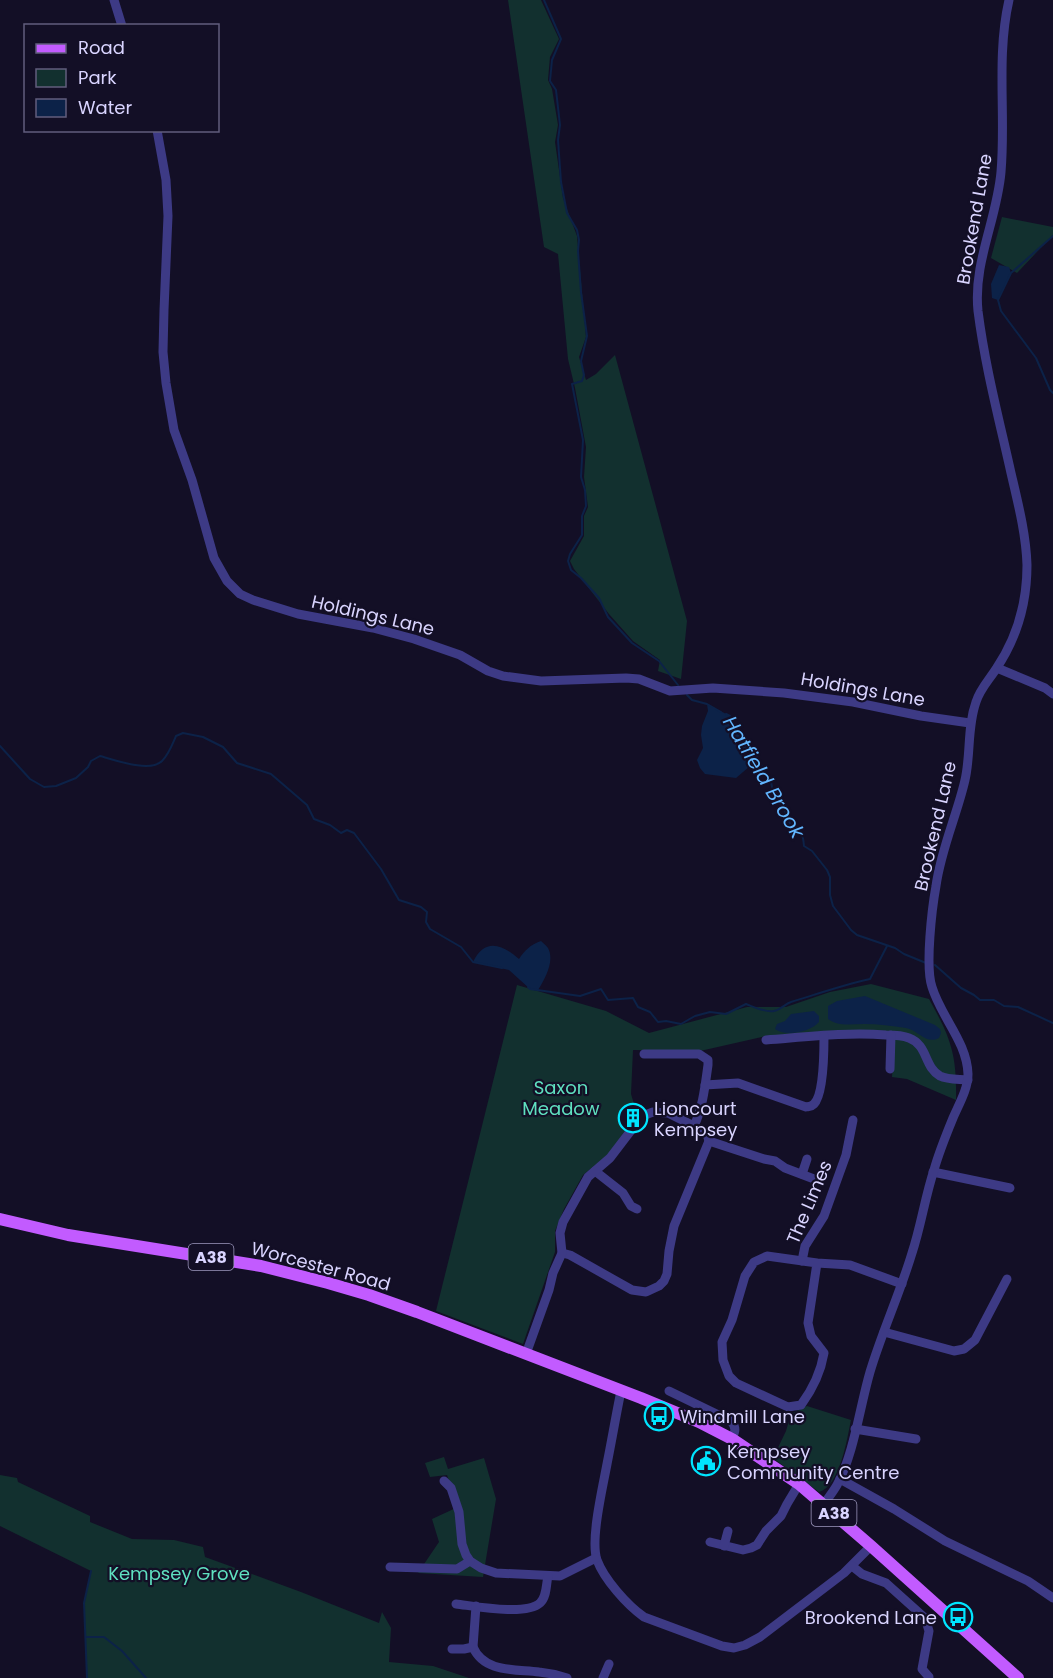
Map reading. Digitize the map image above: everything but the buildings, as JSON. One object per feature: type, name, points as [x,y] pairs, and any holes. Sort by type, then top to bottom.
[{"type":"main road","name":"Worcester Road","points":[[0,1219],[68,1235],[261,1266],[369,1295],[621,1391]]},
{"type":"main road","name":"A38","points":[[621,1391],[699,1422],[732,1439],[799,1484],[1018,1678]]},
{"type":"street","points":[[114,0],[121,24]]},
{"type":"street","name":"Brookend Lane","points":[[968,1080],[967,1067],[957,1038],[932,989],[930,957],[936,884],[941,859],[966,778],[970,723],[980,691],[1012,642],[1024,601],[1027,575],[1026,546],[1020,510],[986,361],[977,298],[981,261],[993,218],[1001,176],[1002,51],[1009,0]]},
{"type":"street","name":"Holdings Lane","points":[[157,132],[166,180],[168,216],[163,352],[171,414],[214,558],[226,581],[240,594],[298,614],[373,628],[414,639],[460,655],[488,671],[518,679],[541,681],[626,678],[639,679],[670,691],[713,688],[784,693],[853,702],[970,723]]},
{"type":"street","points":[[997,668],[1045,688],[1053,694]]},
{"type":"street","points":[[766,1040],[862,1033],[912,1038],[925,1053],[931,1069],[948,1078],[968,1080],[933,1172],[914,1248],[870,1372],[840,1479],[824,1504]]},
{"type":"street","points":[[890,1069],[891,1035]]},
{"type":"street","points":[[705,1085],[738,1083],[800,1105],[811,1106],[819,1096],[824,1059],[824,1036]]},
{"type":"street","points":[[644,1054],[702,1055],[708,1060],[699,1115],[694,1126]]},
{"type":"street","points":[[526,1354],[562,1253],[560,1233],[563,1222],[588,1177],[610,1158],[645,1115],[653,1112],[661,1112],[707,1134],[709,1141],[674,1226],[669,1251],[668,1274],[659,1286],[645,1292],[632,1290],[570,1255],[562,1253]]},
{"type":"street","name":"The Limes","points":[[802,1261],[805,1246],[824,1216],[846,1155],[853,1120]]},
{"type":"street","points":[[709,1141],[775,1161],[785,1168],[814,1179]]},
{"type":"street","points":[[802,1174],[807,1159]]},
{"type":"street","points":[[595,1171],[623,1193],[631,1206],[637,1209]]},
{"type":"street","points":[[933,1172],[1010,1188]]},
{"type":"street","name":"The Limes","points":[[817,1263],[808,1323],[811,1336],[824,1353],[822,1365],[808,1396],[801,1405],[788,1407],[736,1383],[729,1376],[723,1360],[722,1342],[732,1320],[745,1276],[754,1262],[767,1256],[850,1265],[902,1284]]},
{"type":"street","points":[[884,1332],[954,1351],[964,1349],[975,1340],[1007,1279]]},
{"type":"street","points":[[621,1391],[597,1524],[596,1558],[613,1586],[635,1611],[644,1617],[708,1641],[734,1648],[745,1645],[852,1566],[871,1546]]},
{"type":"street","points":[[669,1391],[731,1421],[735,1425],[732,1439]]},
{"type":"street","points":[[855,1429],[916,1439]]},
{"type":"street","points":[[840,1479],[945,1541],[1028,1581],[1053,1598]]},
{"type":"street","points":[[444,1481],[451,1488],[459,1512],[462,1544],[466,1554],[470,1561],[481,1568],[490,1572],[560,1576],[596,1558]]},
{"type":"street","points":[[710,1542],[743,1550],[757,1545],[766,1531],[781,1516],[799,1484]]},
{"type":"street","points":[[724,1546],[728,1531]]},
{"type":"street","points":[[390,1567],[457,1569],[470,1561]]},
{"type":"street","points":[[852,1566],[862,1574],[886,1583],[925,1618],[929,1631],[922,1669],[929,1677]]},
{"type":"street","points":[[456,1604],[507,1610],[535,1606],[544,1598],[548,1576]]},
{"type":"street","points":[[476,1606],[473,1647],[482,1661],[500,1668],[541,1672],[567,1678]]},
{"type":"street","points":[[452,1649],[464,1650],[473,1647]]},
{"type":"street","points":[[603,1678],[609,1664]]},
{"type":"green space","points":[[508,0],[541,0],[559,39],[550,57],[548,80],[552,89],[558,125],[555,142],[563,198],[577,236],[586,337],[579,357],[586,380],[596,374],[615,355],[687,621],[681,679],[658,671],[660,660],[633,641],[609,614],[570,561],[584,536],[584,516],[588,507],[584,477],[586,447],[568,359],[558,254],[544,247]]},
{"type":"green space","points":[[1002,217],[1053,227],[1053,235],[1017,273],[991,258]]},
{"type":"green space","name":"Saxon Meadow","points":[[871,984],[929,999],[943,1025],[951,1047],[954,1059],[956,1100],[907,1079],[892,1077],[894,1034],[766,1036],[700,1051],[633,1050],[631,1094],[637,1114],[607,1156],[583,1175],[564,1209],[555,1231],[555,1252],[523,1344],[436,1311],[517,985],[606,1011],[649,1033],[747,1007],[786,1007],[830,992]]},
{"type":"green space","points":[[807,1406],[851,1420],[845,1450],[837,1472],[826,1488],[819,1492],[773,1458],[786,1431],[791,1414]]},
{"type":"green space","points":[[444,1457],[448,1469],[484,1458],[496,1499],[483,1577],[418,1573],[439,1542],[432,1519],[458,1507],[447,1475],[430,1477],[425,1463]]},
{"type":"green space","name":"Kempsey Grove","points":[[0,1475],[17,1478],[18,1482],[90,1516],[90,1522],[132,1539],[174,1540],[203,1547],[205,1557],[379,1623],[382,1612],[391,1628],[389,1662],[433,1666],[469,1678],[87,1678],[84,1603],[91,1571],[0,1526]]},
{"type":"water","points":[[999,265],[1009,267],[1011,273],[998,300],[992,298],[991,284]]},
{"type":"water","points":[[707,704],[730,716],[734,733],[748,742],[762,767],[750,766],[736,778],[705,774],[697,760],[703,748],[701,735],[708,711]]},
{"type":"water","points":[[541,941],[550,953],[550,964],[538,990],[530,989],[509,970],[473,962],[483,949],[489,946],[501,947],[519,959],[528,948]]},
{"type":"water","points":[[865,996],[935,1025],[940,1029],[939,1038],[930,1040],[906,1028],[874,1024],[841,1024],[828,1019],[828,1006],[837,1001]]},
{"type":"water","points":[[814,1011],[819,1016],[819,1022],[815,1026],[791,1033],[775,1029],[777,1024],[785,1021],[791,1014]]},
{"type":"waterway","name":"Hatfield Brook","points":[[544,0],[561,39],[552,60],[550,81],[556,90],[560,125],[558,140],[561,182],[567,213],[577,230],[579,240],[581,292],[587,336],[581,361],[584,375],[582,381],[572,384],[583,440],[581,477],[586,506],[582,516],[582,535],[568,561],[571,570],[599,598],[608,617],[632,643],[659,661],[678,685]]},
{"type":"waterway","points":[[1053,236],[1011,273],[998,300],[1001,311],[1036,358],[1053,393]]},
{"type":"waterway","name":"Hatfield Brook","points":[[687,695],[692,700],[707,704],[721,712]]},
{"type":"waterway","name":"Hatfield Brook","points":[[726,714],[730,716],[734,733],[748,742],[771,782],[775,801],[783,806],[791,826],[800,831],[804,846],[812,851],[827,870],[830,877],[830,895],[833,906],[851,930],[857,935],[895,948],[926,963]]},
{"type":"waterway","points":[[0,746],[30,779],[44,787],[56,786],[76,778],[91,761],[100,756],[149,766],[162,761],[176,736],[183,733],[203,737],[223,747],[237,763],[271,774],[307,805],[314,819],[330,825],[341,833],[347,830],[354,833],[381,869],[399,900],[421,907],[427,912],[426,922],[430,929],[461,947],[473,962],[502,968]]},
{"type":"waterway","points":[[528,987],[580,996],[601,989],[608,1000],[633,998],[638,1007],[650,1012],[658,1022],[681,1024],[695,1016],[710,1012],[726,1014],[746,1004],[774,1011],[791,1002],[870,979],[887,946]]},
{"type":"waterway","name":"Hatfield Brook","points":[[935,965],[961,988],[980,1000],[994,1000],[1004,1006],[1018,1007],[1053,1023]]},
{"type":"waterway","points":[[87,1678],[84,1603],[91,1571]]},
{"type":"waterway","points":[[86,1637],[104,1637],[122,1651],[146,1678]]},
{"type":"place","name":"Lioncourt Kempsey","points":[[633,1118]]},
{"type":"place","name":"Windmill Lane","points":[[659,1416]]},
{"type":"place","name":"Kempsey Community Centre","points":[[706,1461]]},
{"type":"place","name":"Brookend Lane","points":[[958,1617]]}]
